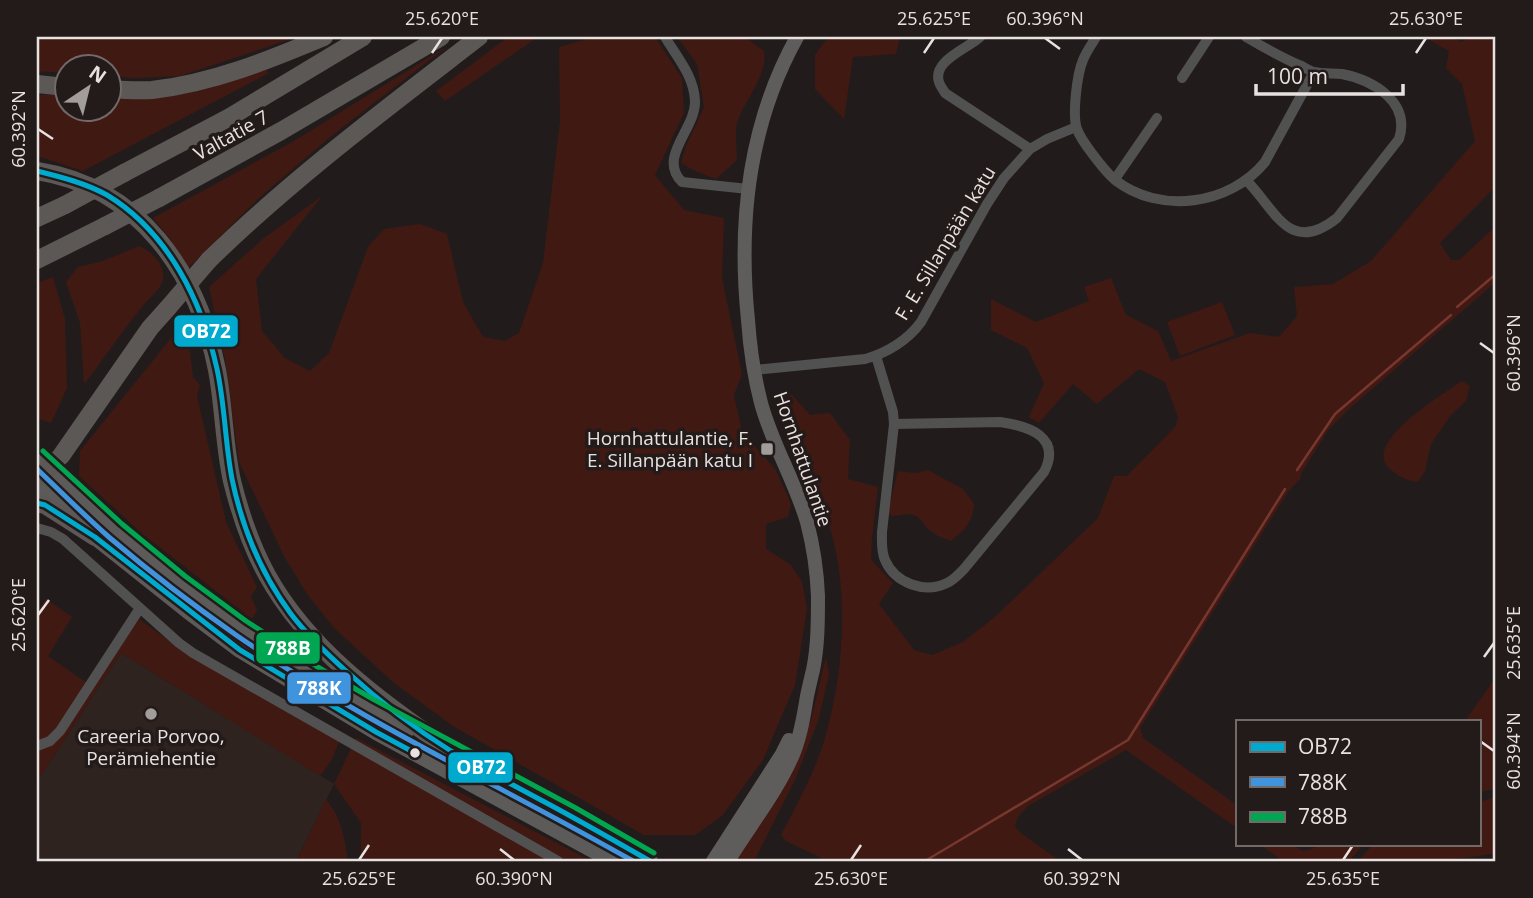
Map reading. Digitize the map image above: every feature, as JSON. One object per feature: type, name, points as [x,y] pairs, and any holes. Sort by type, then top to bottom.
[{"type":"highway","points":[[122,89],[151,90],[204,81],[254,66],[324,37]]},
{"type":"highway","name":"Valtatie 7","points":[[37,218],[230,117],[363,37]]},
{"type":"highway","name":"Valtatie 7","points":[[37,260],[159,198],[281,131],[440,37]]},
{"type":"highway","points":[[40,472],[61,456],[150,328],[209,260],[267,205],[328,153],[479,37]]},
{"type":"highway","points":[[37,171],[90,187],[116,201],[140,220],[176,262],[192,292],[205,326],[217,369],[232,480],[249,536],[267,575],[291,613],[327,654],[386,705],[450,750]]},
{"type":"highway","points":[[37,503],[45,505],[95,537]]},
{"type":"main road","points":[[40,472],[241,628],[334,686],[650,861]]},
{"type":"main road","points":[[40,472],[95,537],[240,650],[376,732],[612,861]]},
{"type":"street","points":[[665,37],[689,75],[695,99],[694,112],[673,162],[676,176],[682,182],[748,189]]},
{"type":"street","name":"Hornhattulantie","points":[[728,861],[793,754],[802,730],[814,668],[818,594],[812,546],[807,522],[761,404],[754,370],[745,290],[745,212],[761,122],[782,63],[797,37]]},
{"type":"street","points":[[980,37],[947,59],[942,65],[938,82],[945,93],[1030,149]]},
{"type":"street","points":[[1096,37],[1083,60],[1075,97],[1076,127],[1090,150],[1115,179],[1142,194],[1158,198],[1185,201],[1212,197],[1257,173],[1314,72]]},
{"type":"street","points":[[1182,78],[1209,37]]},
{"type":"street","points":[[1246,37],[1314,72],[1341,74],[1373,86],[1393,100],[1402,118],[1399,139],[1337,218],[1314,232],[1291,230],[1283,224],[1246,180]]},
{"type":"street","points":[[1115,179],[1157,118]]},
{"type":"street","name":"F. E. Sillanpään katu","points":[[754,370],[865,359],[876,356],[907,337],[921,321],[987,204],[1019,159],[1047,139],[1076,127]]},
{"type":"street","points":[[876,356],[893,412],[894,424],[882,549],[890,569],[906,582],[925,588],[936,587],[954,579],[964,569],[1044,472],[1050,455],[1049,446],[1029,429],[1000,422],[894,424]]},
{"type":"street","points":[[37,528],[63,538],[193,653],[558,861]]},
{"type":"street","points":[[37,746],[50,741],[60,731],[140,608]]},
{"type":"street","name":"Hornhattulantie","points":[[713,861],[782,754],[808,693]]},
{"type":"shaded area","points":[[37,37],[292,37],[180,76],[122,77],[122,52],[52,52],[52,72],[37,71]]},
{"type":"shaded area","points":[[508,37],[538,37],[445,101],[436,91]]},
{"type":"shaded area","points":[[594,37],[655,37],[682,78],[684,113],[655,175],[684,210],[724,218],[722,278],[742,374],[734,395],[742,432],[776,470],[791,504],[788,517],[766,524],[766,549],[791,565],[802,582],[807,609],[795,685],[763,760],[722,816],[695,835],[644,835],[453,726],[394,683],[335,629],[307,594],[284,556],[239,462],[225,359],[209,287],[264,238],[322,196],[256,279],[262,331],[285,358],[310,371],[329,353],[368,247],[384,229],[420,224],[447,234],[463,302],[483,337],[505,341],[519,333],[543,263],[560,121],[559,47]]},
{"type":"shaded area","points":[[677,37],[745,37],[764,51],[760,78],[737,124],[737,160],[716,179],[681,163],[704,107],[697,64]]},
{"type":"shaded area","points":[[828,37],[900,37],[896,54],[853,57],[844,119],[815,89],[815,55]]},
{"type":"shaded area","points":[[1424,37],[1452,37],[1462,42],[1469,37],[1496,37],[1496,186],[1440,243],[1451,260],[1459,260],[1496,226],[1496,282],[1329,429],[1300,479],[1288,492],[1140,728],[1143,738],[1236,804],[1236,827],[1126,750],[1028,806],[1018,817],[1015,826],[1022,834],[1060,861],[827,861],[786,841],[781,835],[821,751],[832,711],[840,656],[842,600],[827,518],[783,398],[791,394],[810,415],[830,413],[850,440],[848,479],[878,487],[871,560],[893,583],[879,604],[914,650],[932,655],[963,642],[996,616],[1098,518],[1114,476],[1127,476],[1176,426],[1178,417],[1165,382],[1139,369],[1097,404],[1073,384],[1039,423],[1029,417],[1044,383],[1027,348],[991,330],[991,299],[1036,322],[1089,301],[1084,287],[1111,278],[1126,315],[1158,331],[1171,361],[1250,333],[1279,337],[1297,316],[1294,287],[1333,284],[1371,261],[1475,141],[1462,84],[1446,68],[1449,51]]},
{"type":"shaded area","points":[[449,45],[330,137],[259,198],[188,268],[153,218],[294,141]]},
{"type":"shaded area","points":[[266,69],[269,73],[83,171],[37,156],[37,95],[52,95],[52,122],[122,122],[122,94]]},
{"type":"shaded area","points":[[139,246],[153,255],[160,264],[162,282],[84,384],[80,323],[66,282],[78,267],[103,261]]},
{"type":"shaded area","points":[[53,277],[65,319],[67,388],[51,423],[37,418],[37,283]]},
{"type":"shaded area","points":[[1222,302],[1235,335],[1180,356],[1167,322]]},
{"type":"shaded area","points":[[180,327],[190,351],[193,377],[200,385],[197,396],[226,522],[257,587],[251,596],[257,610],[252,619],[145,536],[79,476],[80,451]]},
{"type":"shaded area","points":[[1462,381],[1470,386],[1466,401],[1451,415],[1431,444],[1425,471],[1418,482],[1395,473],[1384,458],[1386,446],[1395,433],[1423,408]]},
{"type":"shaded area","points":[[928,470],[963,489],[974,504],[967,525],[951,541],[928,529],[917,516],[891,516],[888,512],[898,471],[916,473]]},
{"type":"shaded area","points":[[46,599],[72,617],[48,656],[87,683],[57,729],[49,738],[37,742],[37,613]]},
{"type":"shaded area","points":[[139,619],[183,651],[340,740],[331,761],[320,776],[121,653],[37,782],[37,749],[53,744]]},
{"type":"shaded area","name":"Careeria Porvoo, Perämiehentie","points":[[121,653],[334,784],[298,857],[304,861],[37,861],[37,782]]},
{"type":"shaded area","points":[[826,657],[829,675],[818,721],[795,780],[754,861],[734,861],[798,753],[811,720]]},
{"type":"shaded area","points":[[1496,677],[1496,789],[1480,792],[1480,720],[1466,720]]},
{"type":"shaded area","points":[[356,738],[591,861],[361,861],[361,823],[334,784]]},
{"type":"shaded area","points":[[1496,797],[1496,853],[1445,859],[1358,861],[1371,846],[1480,846],[1480,802]]},
{"type":"shaded area","points":[[326,799],[339,821],[348,861],[304,861],[298,858]]},
{"type":"shaded area","points":[[1262,846],[1295,846],[1302,851],[1316,846],[1362,846],[1349,861],[1279,861],[1279,858]]},
{"type":"waterway","points":[[1457,307],[1496,274]]},
{"type":"waterway","points":[[1297,470],[1335,414],[1451,315]]},
{"type":"waterway","points":[[925,861],[1128,740],[1285,489]]},
{"type":"transit line","name":"OB72","points":[[37,171],[82,184],[107,195],[129,210],[165,248],[179,270],[202,318],[217,369],[232,479],[247,533],[271,583],[304,629],[371,692],[437,742],[650,861]]},
{"type":"transit line","name":"788B","points":[[43,451],[122,524],[185,576],[246,621],[371,698],[654,853]]},
{"type":"transit line","name":"788K","points":[[37,469],[101,530],[172,588],[284,667],[382,725],[633,861]]},
{"type":"transit line","name":"OB72","points":[[37,503],[45,505],[95,537],[240,650],[415,753]]},
{"type":"place","name":"Hornhattulantie, F. E. Sillanpään katu I","points":[[767,449]]},
{"type":"place","name":"Careeria Porvoo, Perämiehentie","points":[[151,714]]}]
